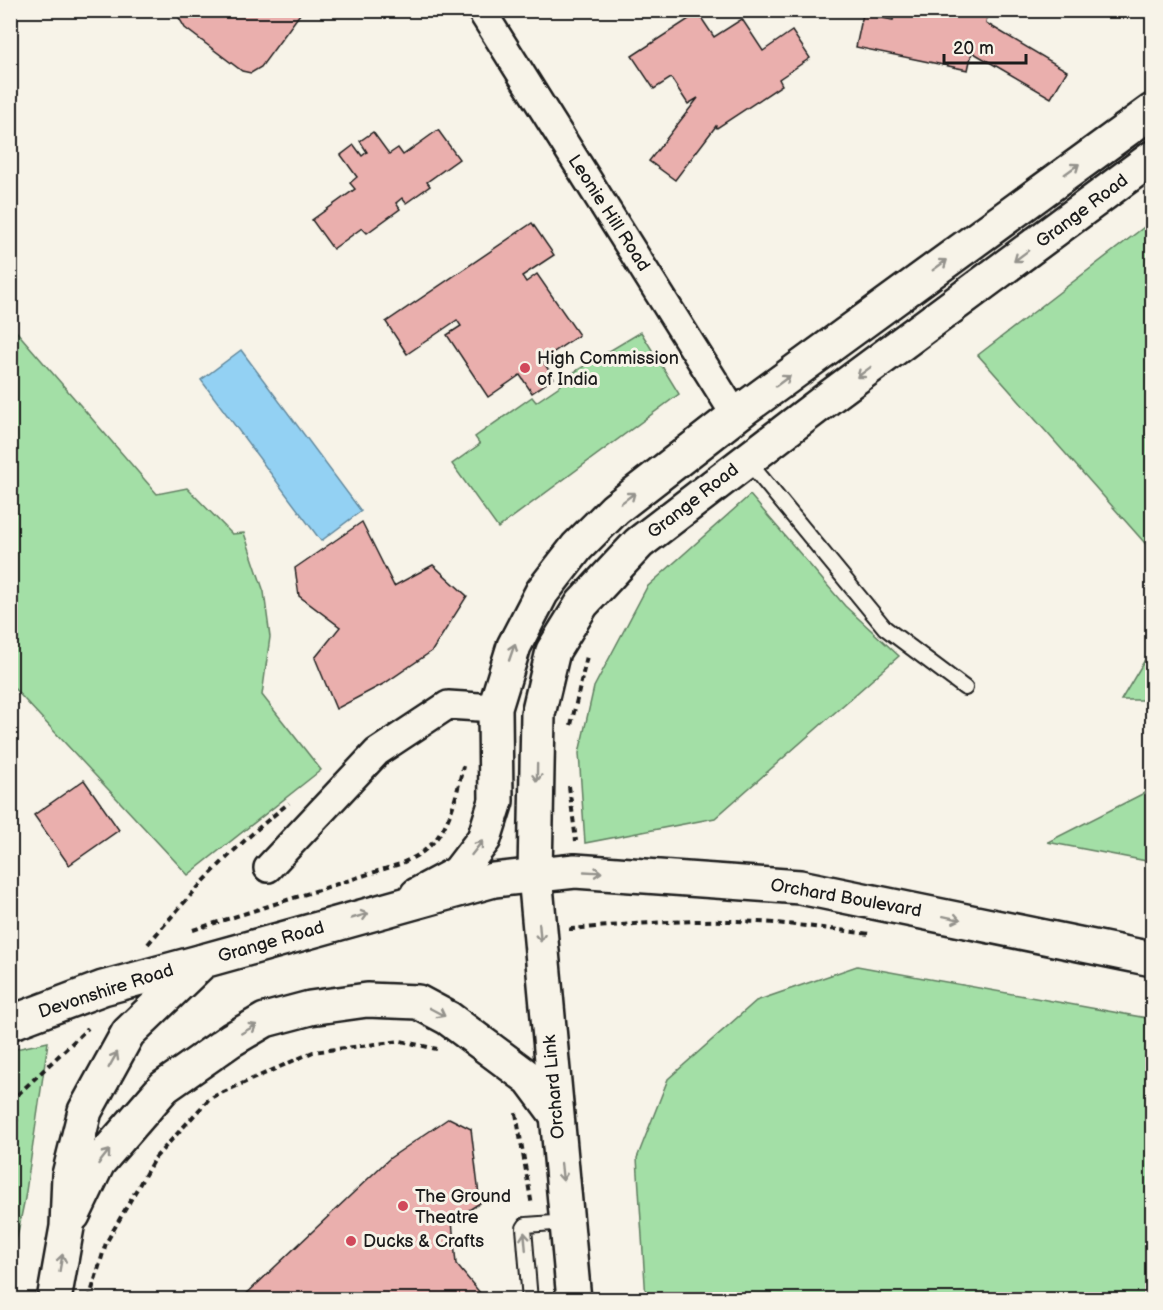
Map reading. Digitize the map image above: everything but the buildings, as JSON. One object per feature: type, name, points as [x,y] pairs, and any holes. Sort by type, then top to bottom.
[{"type":"main road","name":"Grange Road","points":[[397,906],[458,873],[484,840],[496,801],[495,708],[514,646],[542,592],[577,546],[615,508],[736,416],[1152,111]]},
{"type":"main road","name":"Grange Road","points":[[54,1299],[68,1227],[69,1175],[85,1111],[128,1033],[203,961],[494,880],[535,875],[538,714],[553,651],[582,604],[639,543],[1152,158]]},
{"type":"main road","name":"Orchard Boulevard","points":[[535,875],[575,871],[661,875],[800,887],[1152,959]]},
{"type":"main road","name":"Orchard Link","points":[[535,875],[574,1299]]},
{"type":"main road","name":"Devonshire Road","points":[[10,1023],[103,988],[203,961]]},
{"type":"main road","points":[[68,1227],[99,1163],[164,1087],[231,1040],[265,1020],[310,1008],[367,1000],[418,1002],[448,1018],[530,1079],[556,1114]]},
{"type":"street","name":"Leonie Hill Road","points":[[481,10],[736,416]]},
{"type":"street","points":[[268,868],[377,752],[448,705],[495,708]]},
{"type":"lane","points":[[747,460],[885,628],[965,688]]},
{"type":"lane","points":[[530,1299],[524,1228],[526,1225],[568,1222]]},
{"type":"path","points":[[570,731],[587,656]]},
{"type":"path","points":[[191,930],[400,864],[424,851],[442,833],[455,803],[465,759]]},
{"type":"path","points":[[568,782],[576,845]]},
{"type":"path","points":[[571,929],[647,923],[727,921],[791,924],[876,935]]},
{"type":"path","points":[[147,944],[158,941]]},
{"type":"path","points":[[10,1101],[90,1026]]},
{"type":"path","points":[[89,1299],[106,1243],[154,1159],[210,1098],[313,1052],[401,1041],[445,1050]]},
{"type":"path","points":[[10,1107],[17,1122],[10,1159]]},
{"type":"path","points":[[516,1111],[535,1225]]},
{"type":"green space","points":[[1152,221],[1152,551],[978,355]]},
{"type":"green space","points":[[10,324],[157,494],[187,488],[232,534],[244,533],[264,592],[270,637],[262,695],[321,770],[188,875],[11,685]]},
{"type":"green space","points":[[641,332],[679,394],[498,528],[452,464],[480,444],[475,437],[532,397],[536,402],[561,385],[559,381]]},
{"type":"green space","points":[[750,495],[845,606],[899,656],[715,818],[585,843],[579,753],[594,687],[647,587]]},
{"type":"green space","points":[[1152,648],[1152,700],[1121,700]]},
{"type":"green space","points":[[1152,789],[1152,862],[1047,842],[1048,842]]},
{"type":"green space","points":[[857,966],[1152,1019],[1152,1299],[646,1299],[637,1158],[668,1079],[756,1001]]},
{"type":"green space","points":[[48,1042],[25,1198],[11,1266],[11,1050]]},
{"type":"water","points":[[241,350],[361,511],[321,541],[201,380]]},
{"type":"place","name":"High Commission of India","points":[[525,368]]},
{"type":"place","name":"The Ground Theatre","points":[[403,1206]]},
{"type":"place","name":"Ducks & Crafts","points":[[351,1241]]}]
